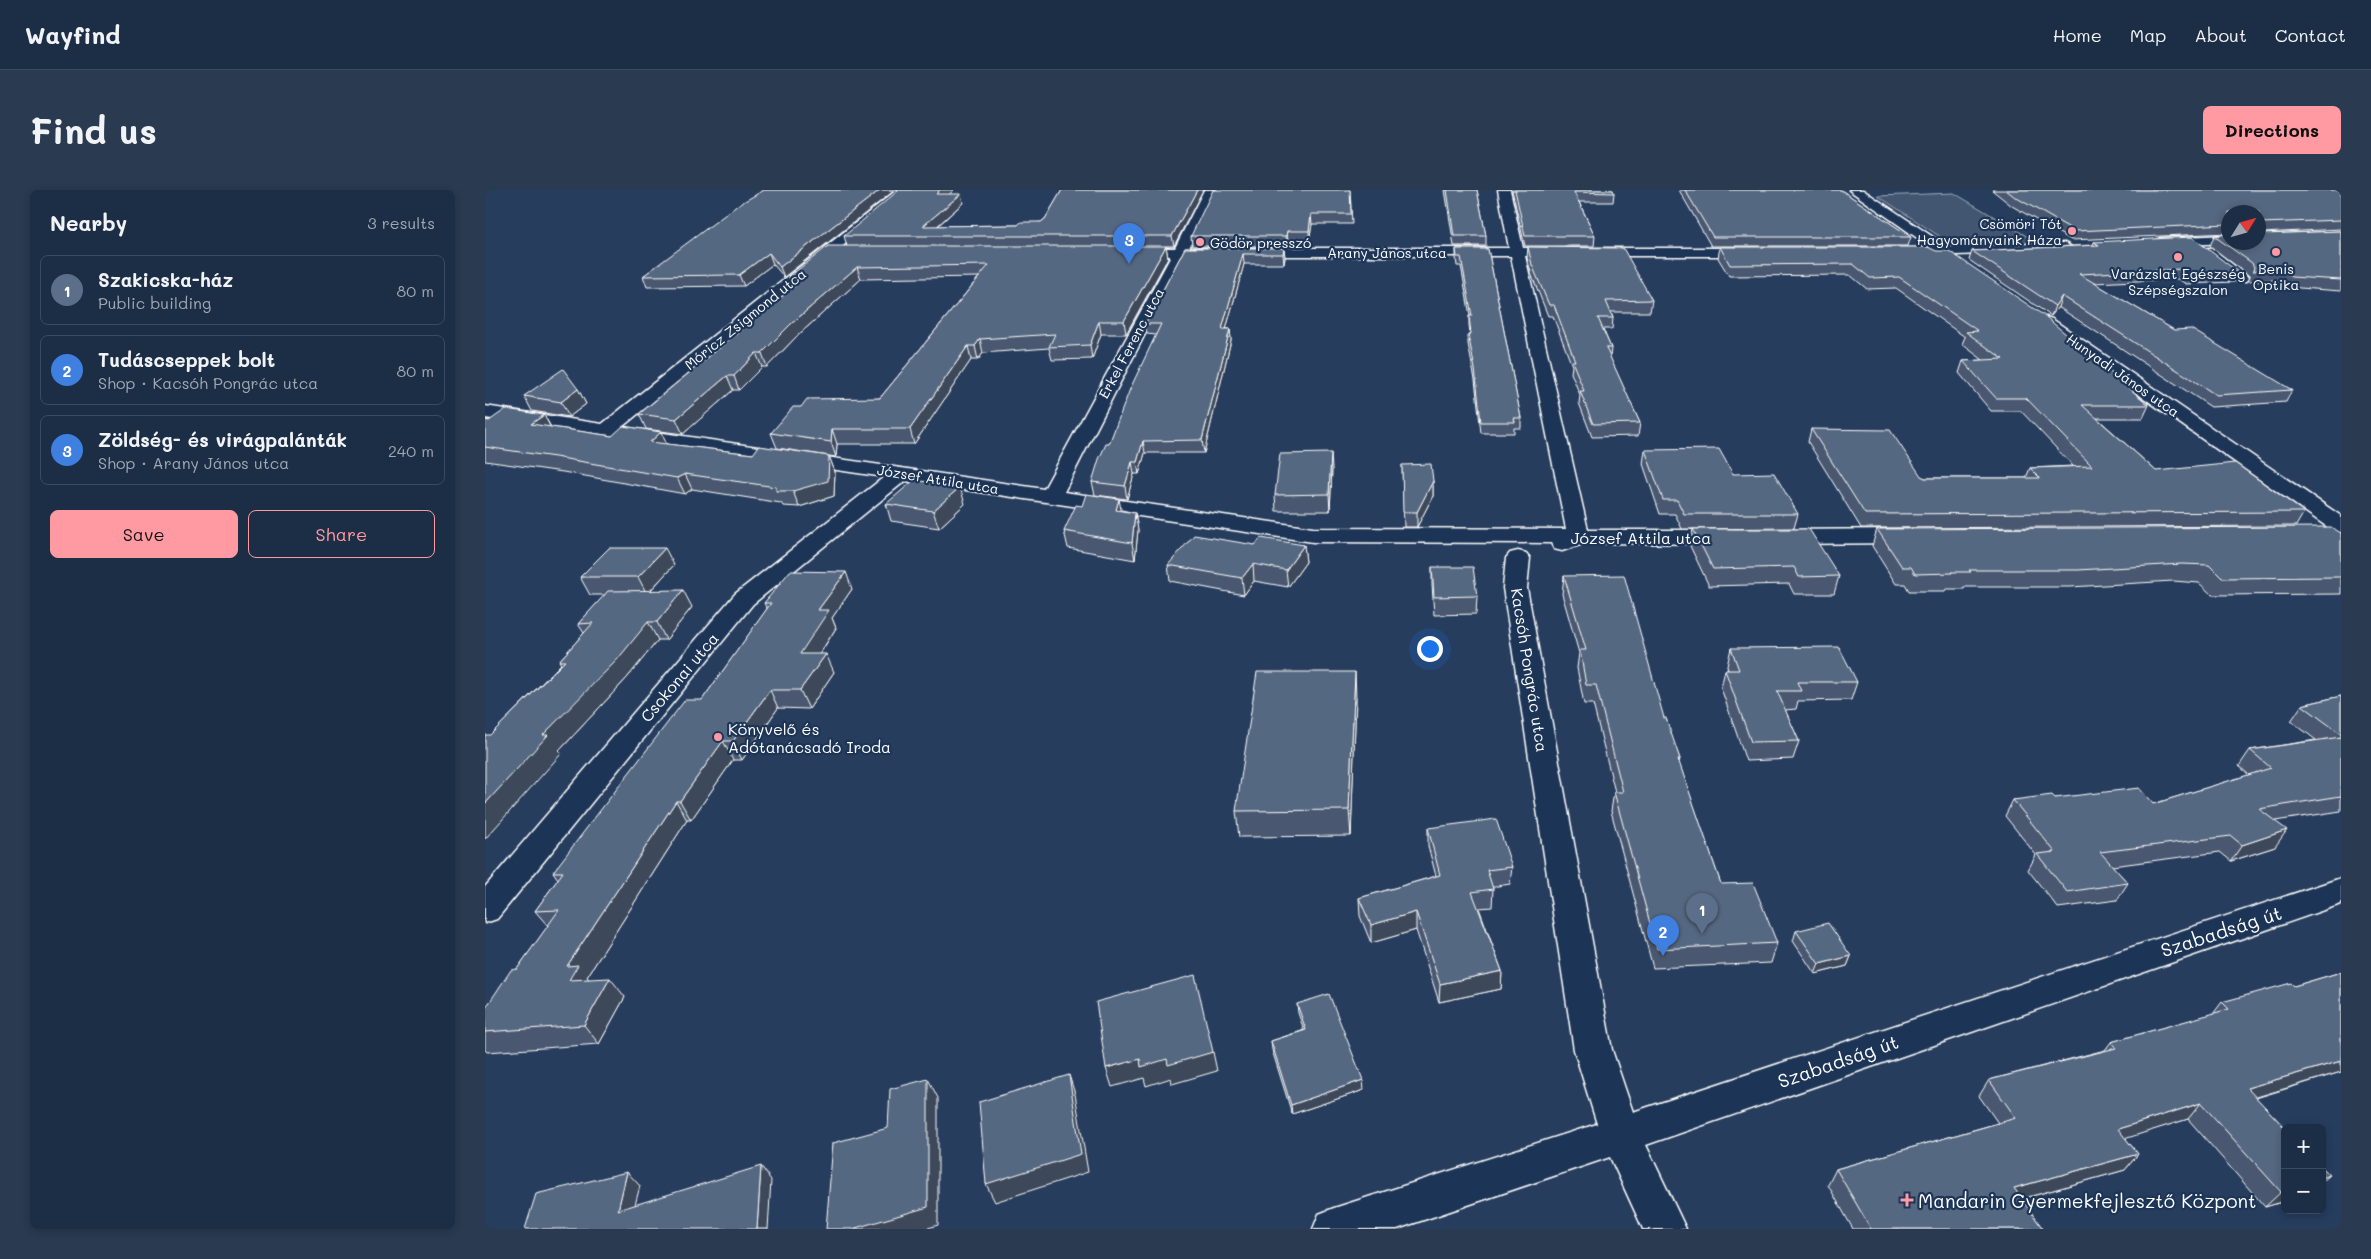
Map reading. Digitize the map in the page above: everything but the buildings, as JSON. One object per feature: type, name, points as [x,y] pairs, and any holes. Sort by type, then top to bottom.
[{"type":"street","name":"Móricz Zsigmond utca","points":[[607,429],[905,190]]},
{"type":"street","name":"Erkel Ferenc utca","points":[[1051,496],[1180,252],[1210,190]]},
{"type":"street","points":[[1504,190],[1519,252],[1579,538],[1518,558]]},
{"type":"street","points":[[1855,190],[1967,267]]},
{"type":"street","points":[[2143,243],[2221,239]]},
{"type":"street","points":[[2193,241],[2241,278]]},
{"type":"street","points":[[1895,252],[1945,252],[2084,246]]},
{"type":"street","points":[[830,252],[849,252]]},
{"type":"street","name":"Arany János utca","points":[[1112,252],[1767,252]]},
{"type":"street","name":"Hunyadi János utca","points":[[2031,312],[2334,532]]},
{"type":"street","name":"József Attila utca","points":[[485,412],[1313,535],[1579,538],[1935,536]]},
{"type":"street","name":"Csokonai utca","points":[[485,910],[744,599],[902,473]]},
{"type":"street","name":"József Attila utca","points":[[1392,536],[1518,558]]},
{"type":"street","name":"Kacsóh Pongrác utca","points":[[1518,558],[1515,588],[1593,1050],[1620,1134],[1665,1229]]},
{"type":"street","name":"Szabadság út","points":[[1334,1229],[2341,891]]},
{"type":"shaded area","points":[[1954,193],[2040,244],[1956,247],[1878,196]]},
{"type":"place","name":"Csömöri Tót Hagyományaink Háza","points":[[2072,231]]},
{"type":"place","name":"Gödör presszó","points":[[1200,242]]},
{"type":"place","name":"Benis Optika","points":[[2276,252]]},
{"type":"place","name":"Varázslat Egészség Szépségszalon","points":[[2178,257]]},
{"type":"place","name":"Zöldség- és virágpalánták","points":[[1129,264]]},
{"type":"place","name":"Könyvelő és Adótanácsadó Iroda","points":[[718,737]]},
{"type":"place","name":"Szakicska-ház","points":[[1702,934]]},
{"type":"place","name":"Tudáscseppek bolt","points":[[1663,956]]},
{"type":"place","name":"Mandarin Gyermekfejlesztő Központ","points":[[1907,1200]]}]
